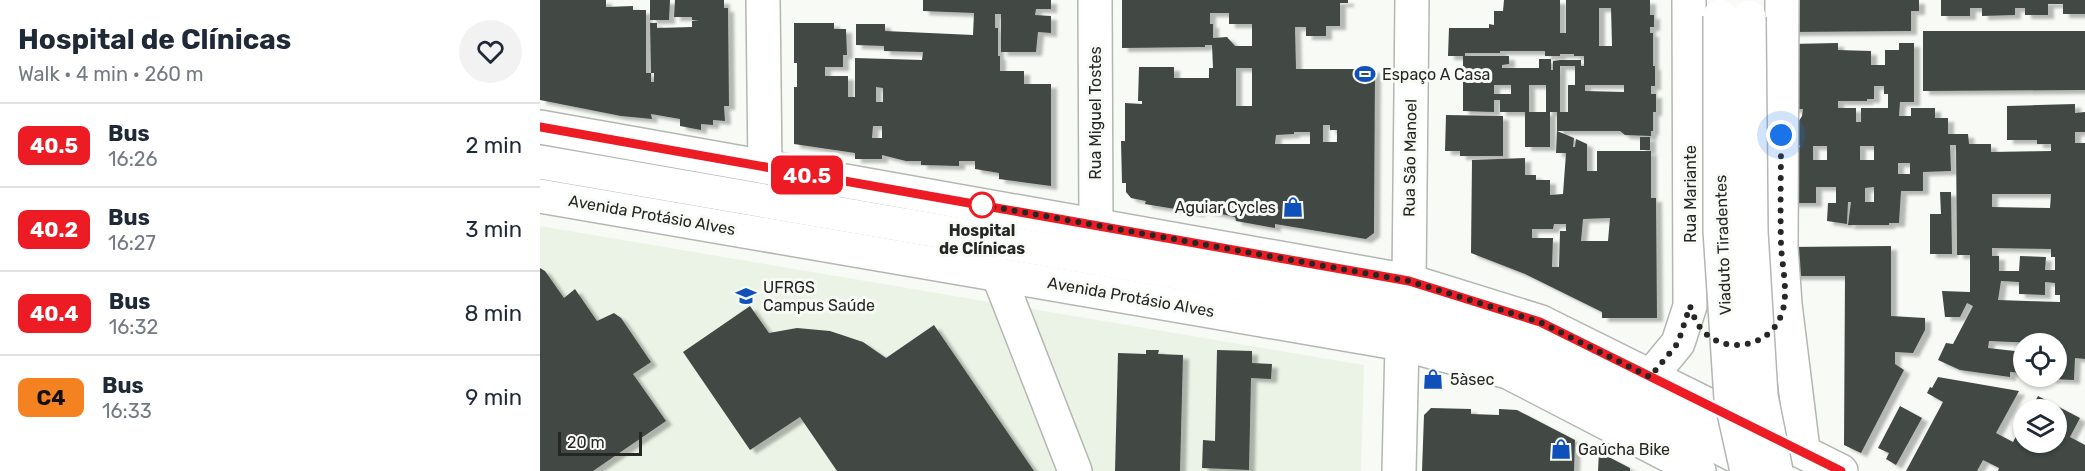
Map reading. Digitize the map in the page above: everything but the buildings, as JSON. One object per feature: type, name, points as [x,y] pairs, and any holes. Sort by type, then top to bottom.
[{"type":"main road","points":[[764,0],[765,167]]},
{"type":"main road","name":"Rua Miguel Tostes","points":[[1095,0],[1096,225]]},
{"type":"main road","name":"Rua São Manoel","points":[[1409,281],[1412,0]]},
{"type":"main road","name":"Rua Mariante","points":[[1650,377],[1678,343],[1690,306],[1689,0]]},
{"type":"main road","points":[[1782,0],[1781,247],[1785,304],[1803,450],[1828,471]]},
{"type":"main road","name":"Viaduto Tiradentes","points":[[1734,8],[1720,230],[1731,399],[1747,471]]},
{"type":"main road","name":"Viaduto Tiradentes","points":[[1734,8],[1761,396],[1776,471]]},
{"type":"main road","points":[[540,127],[1409,281],[1540,322],[1803,450],[1841,471]]},
{"type":"main road","points":[[540,162],[1406,312],[1524,347],[1766,471]]},
{"type":"main road","name":"Avenida Protásio Alves","points":[[540,196],[1402,344],[1508,372],[1693,468]]},
{"type":"main road","points":[[1171,271],[1409,281]]},
{"type":"main road","points":[[1171,271],[1402,344],[1399,471]]},
{"type":"main road","points":[[998,274],[1075,471]]},
{"type":"main road","points":[[1690,306],[1695,320],[1704,332],[1716,340],[1731,345],[1746,345],[1760,340],[1772,331],[1780,319],[1785,304]]},
{"type":"shaded area","name":"UFRGS Campus Saúde","points":[[540,226],[1364,365],[1361,471],[540,471]]},
{"type":"bus line","name":"40.5","points":[[540,127],[1409,281],[1540,322],[1803,450],[1841,471]]},
{"type":"place","name":"Espaço A Casa","points":[[1365,74]]},
{"type":"place","name":"Hospital de Clínicas","points":[[982,205]]},
{"type":"place","name":"Aguiar Cycles","points":[[1293,207]]},
{"type":"place","name":"UFRGS Campus Saúde","points":[[746,296]]},
{"type":"place","name":"5àsec","points":[[1433,379]]},
{"type":"place","name":"Gaúcha Bike","points":[[1561,449]]},
{"type":"route","points":[[982,205],[977,204],[1409,281],[1540,322],[1650,377],[1678,343],[1690,306],[1695,320],[1704,332],[1716,340],[1731,345],[1746,345],[1760,340],[1772,331],[1780,319],[1785,304],[1781,247],[1781,135]]}]
